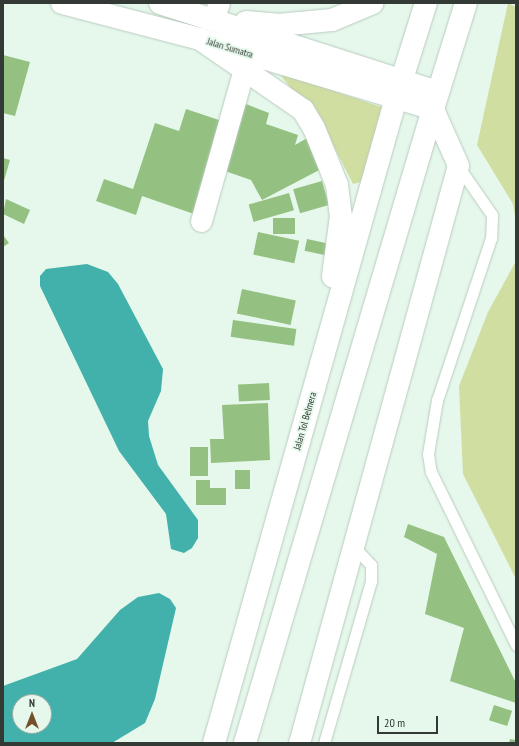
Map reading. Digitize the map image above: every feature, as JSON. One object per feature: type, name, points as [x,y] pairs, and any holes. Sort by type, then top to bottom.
[{"type":"main road","name":"Jalan Sumatra","points":[[62,3],[435,100]]},
{"type":"main road","name":"Jalan Sumatra","points":[[160,3],[216,12],[399,90]]},
{"type":"main road","points":[[216,12],[278,25],[332,20],[373,3]]},
{"type":"main road","points":[[399,90],[426,3]]},
{"type":"main road","points":[[245,743],[435,100],[466,3]]},
{"type":"main road","points":[[200,39],[303,110],[324,147],[337,185],[341,216],[338,247],[312,396]]},
{"type":"main road","name":"Jalan Tol Belmera","points":[[214,743],[399,90]]},
{"type":"street","points":[[201,221],[244,69]]},
{"type":"street","points":[[299,743],[458,165],[435,100]]},
{"type":"lane","points":[[458,165],[492,215],[491,238],[437,400],[428,454],[430,472],[516,645]]},
{"type":"lane","points":[[324,743],[371,581],[371,565],[354,547]]},
{"type":"green space","points":[[508,3],[516,7],[516,223],[513,204],[477,145]]},
{"type":"green space","points":[[278,72],[387,109],[365,181],[353,184],[326,131]]},
{"type":"green space","points":[[516,261],[516,579],[463,474],[459,386],[488,312]]},
{"type":"water","points":[[87,264],[108,272],[118,284],[163,369],[161,391],[148,421],[149,436],[158,465],[198,520],[198,538],[192,548],[184,553],[171,549],[166,514],[119,451],[40,286],[40,276],[46,269]]},
{"type":"water","points":[[159,593],[170,599],[176,608],[155,699],[145,723],[112,743],[3,743],[3,686],[77,659],[120,610],[138,597]]},
{"type":"building","points":[[3,55],[30,62],[15,116],[3,113]]},
{"type":"building","points":[[246,104],[269,113],[266,124],[298,135],[295,145],[309,137],[325,167],[262,200],[251,180],[222,170]]},
{"type":"building","points":[[186,109],[225,122],[194,214],[142,196],[136,215],[96,201],[104,179],[133,189],[155,123],[179,131]]},
{"type":"building","points":[[3,158],[10,160],[3,184]]},
{"type":"building","points":[[322,181],[329,205],[300,213],[293,189]]},
{"type":"building","points":[[289,193],[294,210],[254,222],[249,205]]},
{"type":"building","points":[[6,199],[30,210],[24,224],[3,214]]},
{"type":"building","points":[[273,218],[295,218],[295,234],[273,234]]},
{"type":"building","points":[[258,232],[299,241],[294,263],[253,254]]},
{"type":"building","points":[[3,235],[9,243],[3,247]]},
{"type":"building","points":[[307,239],[330,244],[328,256],[305,251]]},
{"type":"building","points":[[242,289],[296,300],[291,325],[237,313]]},
{"type":"building","points":[[233,320],[296,329],[294,346],[231,337]]},
{"type":"building","points":[[269,383],[270,400],[239,402],[238,385]]},
{"type":"building","points":[[268,403],[270,460],[211,463],[210,439],[224,439],[222,405]]},
{"type":"building","points":[[190,447],[208,447],[208,476],[190,476]]},
{"type":"building","points":[[235,470],[250,470],[250,489],[235,489]]},
{"type":"building","points":[[196,480],[210,480],[210,488],[226,488],[226,505],[196,505]]},
{"type":"building","points":[[408,524],[444,537],[516,683],[516,703],[450,681],[464,628],[425,614],[437,554],[404,537]]},
{"type":"building","points":[[494,705],[512,711],[507,726],[489,720]]},
{"type":"building","points":[[510,739],[516,740],[516,743],[509,743]]}]
